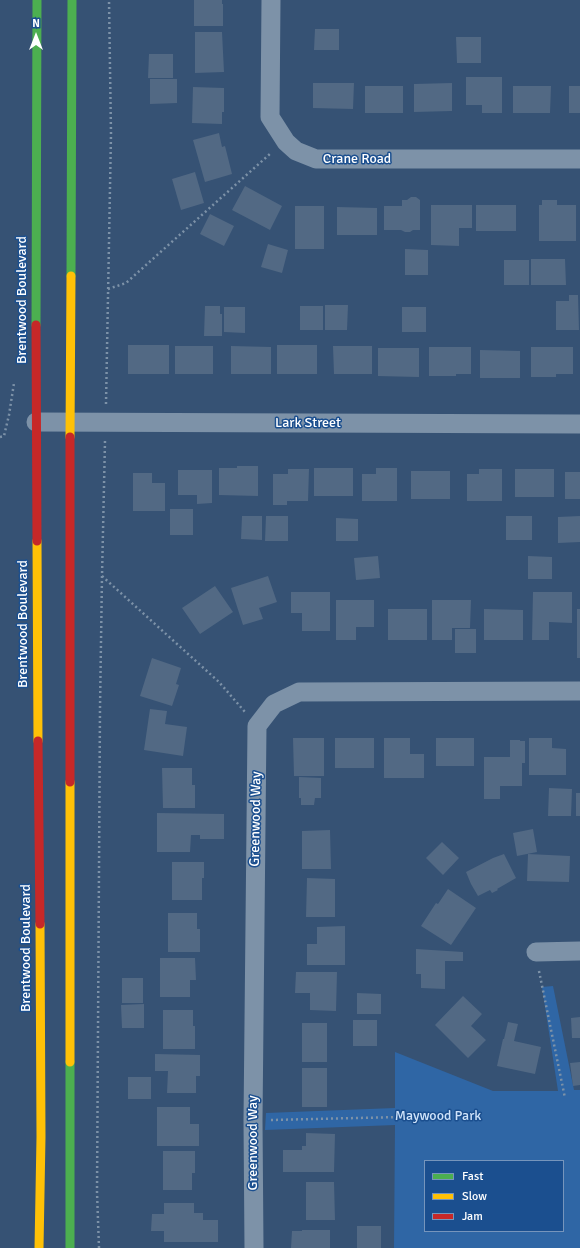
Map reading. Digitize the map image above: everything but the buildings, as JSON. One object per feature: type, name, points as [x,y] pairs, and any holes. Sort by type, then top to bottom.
[{"type":"main road","name":"Brentwood Boulevard","points":[[37,0],[36,422],[41,1137],[39,1248]]},
{"type":"main road","points":[[70,1248],[72,0]]},
{"type":"street","name":"Crane Road","points":[[271,0],[270,117],[286,142],[296,151],[316,159],[580,159]]},
{"type":"street","name":"Lark Street","points":[[36,422],[580,424]]},
{"type":"street","points":[[257,726],[274,704],[299,692],[580,691]]},
{"type":"street","name":"Greenwood Way","points":[[254,1248],[253,1120],[257,726]]},
{"type":"street","points":[[536,952],[580,951]]},
{"type":"path","points":[[99,1248],[96,1192],[102,576],[111,134],[109,0]]},
{"type":"path","points":[[108,289],[126,283],[272,151]]},
{"type":"path","points":[[0,437],[4,436]]},
{"type":"path","points":[[102,576],[219,682],[257,726]]},
{"type":"path","points":[[536,952],[565,1098]]},
{"type":"path","points":[[253,1120],[400,1117]]},
{"type":"green space","name":"Maywood Park","points":[[553,986],[574,1090],[580,1090],[580,1248],[394,1248],[395,1125],[265,1130],[266,1113],[395,1108],[395,1052],[493,1091],[558,1091],[542,987]]},
{"type":"traffic: fast","points":[[36,325],[37,0]]},
{"type":"traffic: fast","points":[[71,276],[72,0]]},
{"type":"traffic: fast","points":[[70,1062],[70,1248]]},
{"type":"traffic: slow","points":[[70,437],[71,276]]},
{"type":"traffic: slow","points":[[37,541],[38,741]]},
{"type":"traffic: slow","points":[[70,782],[70,1062]]},
{"type":"traffic: slow","points":[[39,1248],[41,1137],[40,924]]},
{"type":"traffic: jam","points":[[36,325],[37,541]]},
{"type":"traffic: jam","points":[[70,437],[70,782]]},
{"type":"traffic: jam","points":[[38,741],[40,924]]}]
